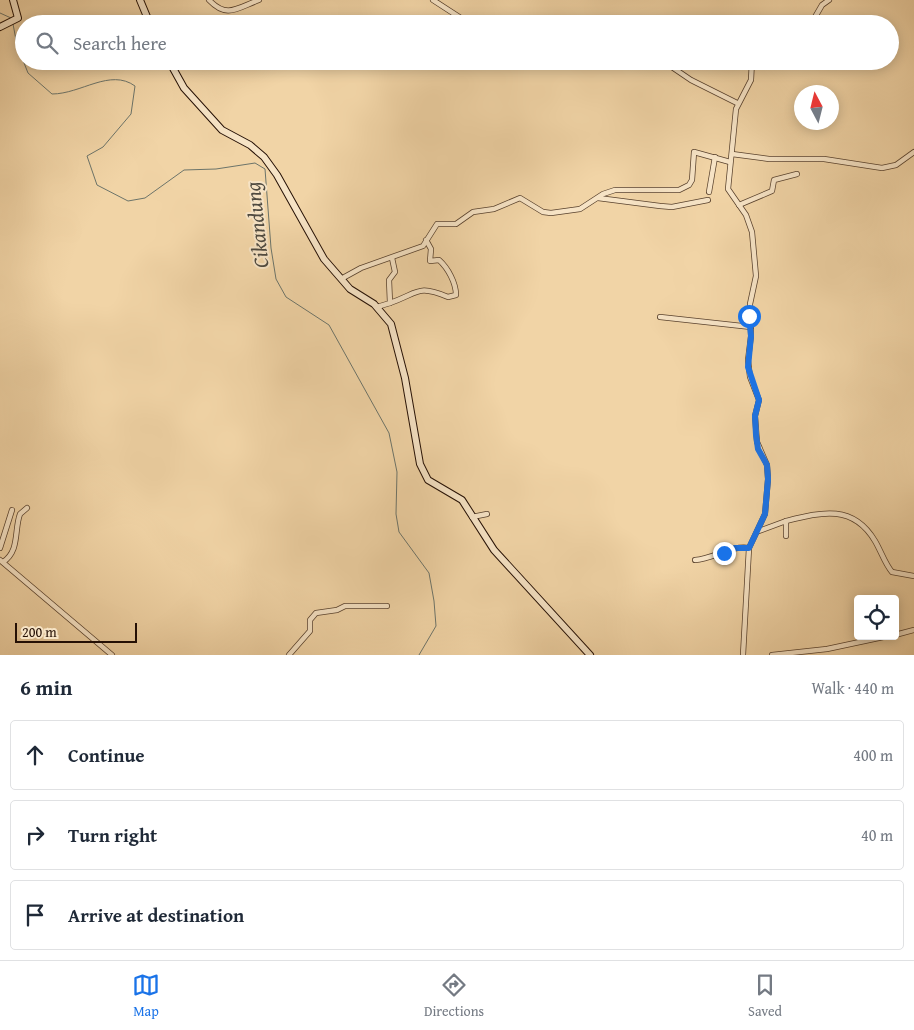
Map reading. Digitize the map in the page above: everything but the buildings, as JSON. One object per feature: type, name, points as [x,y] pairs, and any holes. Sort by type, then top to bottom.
[{"type":"street","points":[[13,0],[17,15]]},
{"type":"street","points":[[140,0],[146,15]]},
{"type":"street","points":[[208,0],[217,9],[228,12],[259,0]]},
{"type":"street","points":[[433,0],[456,15]]},
{"type":"street","points":[[816,15],[822,5],[829,0]]},
{"type":"street","points":[[0,27],[15,20]]},
{"type":"street","points":[[175,70],[184,88],[222,130],[250,145],[264,157],[277,175],[316,248],[353,292],[377,307],[391,324],[422,471],[432,482],[462,500],[494,550],[590,655]]},
{"type":"street","points":[[676,70],[691,80],[737,104]]},
{"type":"street","points":[[744,655],[749,548],[751,540],[759,531],[765,514],[768,472],[764,456],[758,449],[755,416],[759,400],[748,367],[751,327],[750,310],[756,276],[754,252],[750,226],[728,189],[737,104],[751,80],[752,70]]},
{"type":"street","points":[[341,279],[361,268],[423,246],[437,224],[456,224],[473,212],[494,209],[520,198],[543,212],[551,212],[580,209],[615,190],[671,192],[689,186],[692,180],[692,152],[730,162]]},
{"type":"street","points":[[732,154],[769,159],[824,159],[882,168],[896,165],[914,152]]},
{"type":"street","points":[[709,192],[716,157]]},
{"type":"street","points":[[738,205],[772,191],[774,180],[797,174]]},
{"type":"street","points":[[598,198],[672,207],[708,200]]},
{"type":"street","points":[[377,307],[423,289],[434,290],[448,297],[456,295],[454,281],[443,263],[440,260],[430,261],[431,249],[426,240]]},
{"type":"street","points":[[390,303],[390,279],[394,276],[395,272],[392,258]]},
{"type":"street","points":[[660,318],[751,327]]},
{"type":"street","points":[[2,561],[8,559],[16,543],[20,514],[27,508]]},
{"type":"street","points":[[0,548],[12,510]]},
{"type":"street","points":[[472,517],[487,514]]},
{"type":"street","points":[[759,531],[786,521],[827,514],[850,516],[857,519],[874,539],[892,572],[914,576]]},
{"type":"street","points":[[786,521],[786,536]]},
{"type":"street","points":[[694,560],[724,553],[735,548],[749,548]]},
{"type":"street","points":[[2,561],[112,655]]},
{"type":"street","points":[[289,655],[310,631],[310,620],[316,613],[337,610],[345,606],[387,606]]},
{"type":"street","points":[[899,634],[914,630]]},
{"type":"street","points":[[772,655],[827,648],[868,640]]},
{"type":"waterway","name":"Cikandung","points":[[0,13],[11,18]]},
{"type":"waterway","name":"Cikandung","points":[[13,24],[15,34]]},
{"type":"waterway","name":"Cikandung","points":[[27,70],[52,94],[63,93],[105,81],[125,81],[135,86],[131,114],[103,147],[87,156],[97,185],[128,201],[145,198],[184,170],[216,169],[255,163],[265,169],[271,248],[276,279],[286,297],[329,325],[389,433],[397,472],[396,514],[399,532],[429,573],[434,601],[436,626],[419,655]]},
{"type":"route","points":[[724,553],[735,548],[749,548],[751,540],[759,531],[765,514],[768,479],[767,465],[764,456],[758,449],[756,435],[755,416],[759,400],[748,367],[751,336],[749,316]]}]
